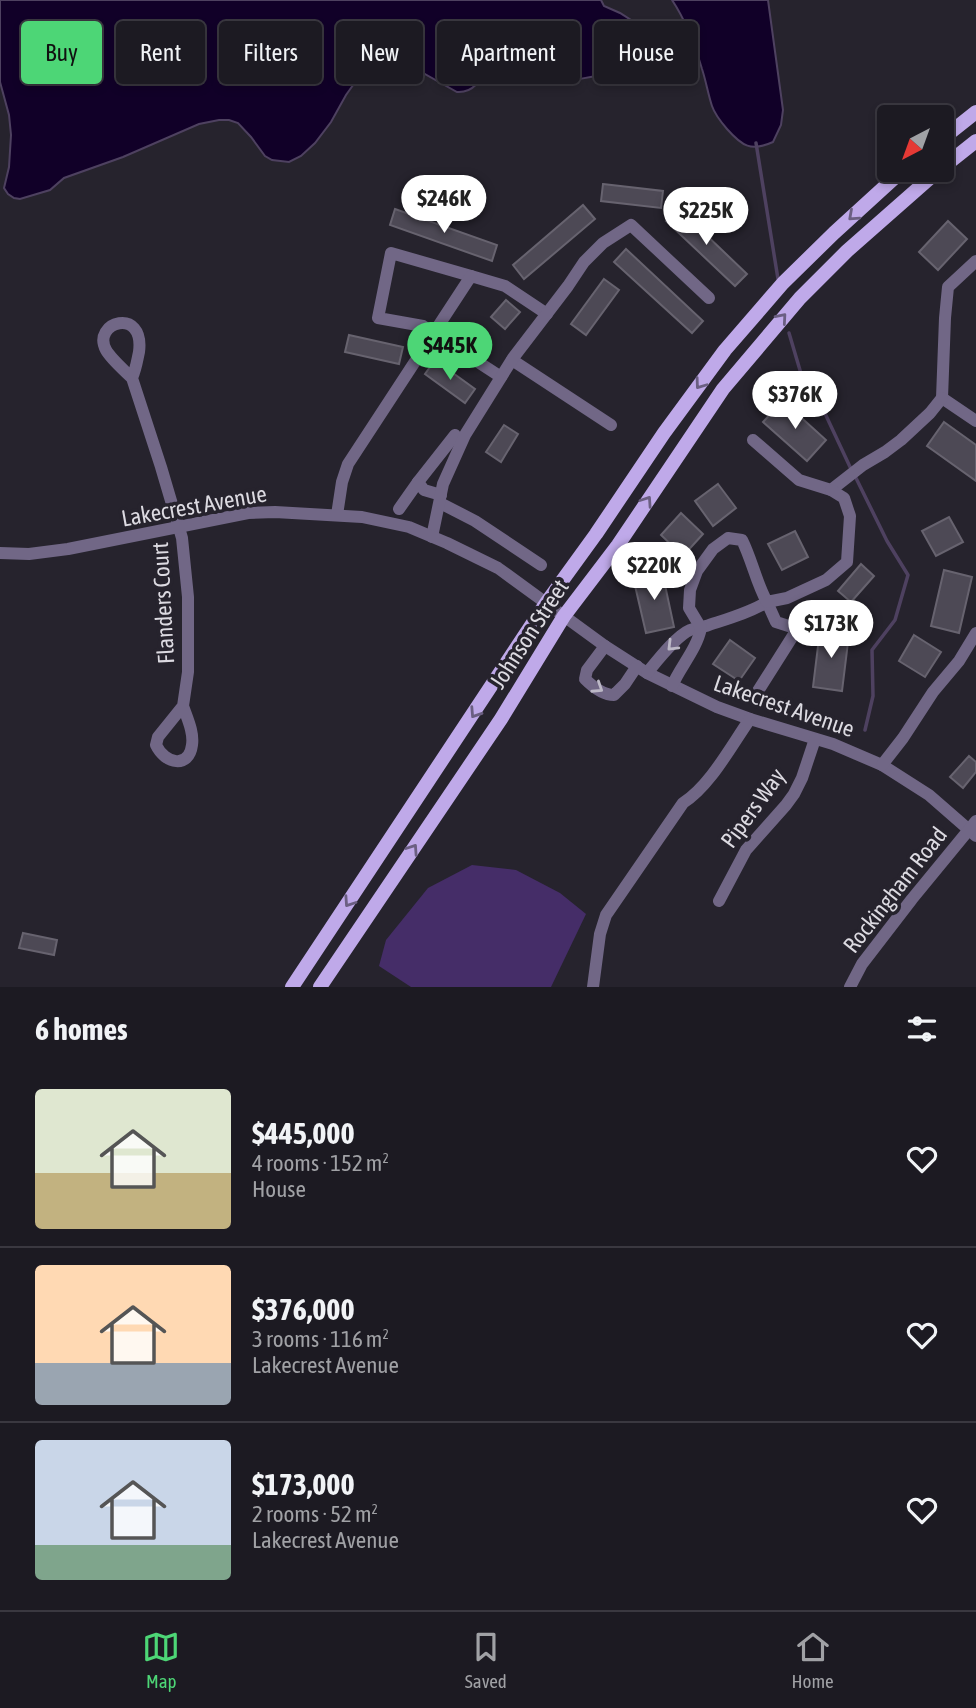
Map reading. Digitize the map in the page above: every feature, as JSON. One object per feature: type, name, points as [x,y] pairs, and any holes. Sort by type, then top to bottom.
[{"type":"main road","points":[[954,129],[976,112]]},
{"type":"main road","name":"Johnson Street","points":[[954,158],[976,141]]},
{"type":"main road","name":"Johnson Street","points":[[292,987],[546,603],[725,350],[783,283],[890,182]]},
{"type":"main road","name":"Johnson Street","points":[[320,987],[501,719],[564,616],[618,545],[723,389],[800,298],[925,182]]},
{"type":"street","points":[[432,537],[443,484],[465,435],[512,360],[584,262],[603,243],[631,225],[709,298]]},
{"type":"street","points":[[501,377],[423,326],[379,318],[391,253],[505,286],[547,314]]},
{"type":"street","points":[[831,490],[901,440],[942,398],[948,287],[976,261]]},
{"type":"street","points":[[337,515],[348,464],[471,276]]},
{"type":"street","points":[[512,360],[611,425]]},
{"type":"street","name":"Flanders Court","points":[[132,378],[182,538],[188,597],[188,672],[183,706]]},
{"type":"street","points":[[942,398],[976,421]]},
{"type":"street","points":[[398,509],[455,435]]},
{"type":"street","points":[[605,646],[587,670],[585,679],[607,695],[614,695],[686,632],[767,602],[787,598],[826,580],[848,562],[850,516],[844,498],[831,490],[799,480],[753,440]]},
{"type":"street","points":[[418,482],[424,490],[541,565]]},
{"type":"street","name":"Lakecrest Avenue","points":[[0,552],[29,554],[68,549],[248,513],[362,517],[409,527],[447,542],[498,568],[605,646],[671,686],[717,707],[833,744],[882,765],[929,795],[974,829]]},
{"type":"street","points":[[701,628],[689,608],[691,590],[697,571],[713,549],[728,538],[742,540],[759,587],[776,622],[798,629]]},
{"type":"street","name":"Lakecrest Avenue","points":[[758,691],[808,612]]},
{"type":"street","name":"Lakecrest Avenue","points":[[671,686],[699,637],[701,628]]},
{"type":"street","points":[[882,765],[933,692],[959,661],[976,633]]},
{"type":"street","points":[[593,987],[600,934],[606,915],[683,803],[705,785],[750,719]]},
{"type":"street","name":"Pipers Way","points":[[719,901],[746,850],[794,794],[815,739]]},
{"type":"street","name":"Rockingham Road","points":[[850,987],[862,964],[912,899],[974,829]]},
{"type":"shaded area","points":[[0,0],[601,0],[604,6],[632,21],[594,21],[594,76],[580,79],[580,21],[437,21],[437,81],[423,73],[423,21],[336,21],[336,84],[354,84],[331,122],[301,156],[289,162],[272,160],[265,156],[238,123],[219,120],[199,124],[123,157],[64,178],[50,190],[20,199],[8,194],[4,188],[9,167],[11,135],[9,115],[0,82]]},
{"type":"shaded area","points":[[672,0],[768,0],[783,110],[781,125],[773,142],[759,147],[747,146],[737,140],[718,118],[698,58],[698,21],[684,21]]},
{"type":"shaded area","points":[[443,84],[476,84],[467,91],[457,92]]},
{"type":"shaded area","points":[[472,865],[516,870],[560,893],[586,914],[551,987],[411,987],[379,966],[386,940],[428,888]]},
{"type":"building","points":[[603,184],[663,191],[661,208],[601,201]]},
{"type":"building","points":[[583,205],[595,219],[524,279],[513,265]]},
{"type":"building","points":[[678,208],[747,274],[735,286],[666,221]]},
{"type":"building","points":[[395,209],[497,245],[492,261],[390,225]]},
{"type":"building","points":[[948,221],[967,239],[938,270],[919,252]]},
{"type":"building","points":[[626,249],[703,321],[692,333],[614,262]]},
{"type":"building","points":[[604,279],[619,290],[586,335],[571,324]]},
{"type":"building","points":[[506,300],[520,312],[505,329],[491,317]]},
{"type":"building","points":[[349,335],[403,347],[399,364],[345,352]]},
{"type":"building","points":[[435,360],[475,389],[465,403],[425,374]]},
{"type":"building","points":[[783,401],[826,440],[807,461],[763,422]]},
{"type":"building","points":[[944,422],[976,445],[976,481],[927,446]]},
{"type":"building","points":[[504,425],[518,434],[501,462],[486,452]]},
{"type":"building","points":[[718,484],[736,508],[713,526],[695,501]]},
{"type":"building","points":[[681,513],[703,534],[683,556],[661,535]]},
{"type":"building","points":[[949,517],[963,542],[936,556],[922,531]]},
{"type":"building","points":[[795,531],[808,557],[782,570],[768,544]]},
{"type":"building","points":[[861,564],[874,576],[851,602],[838,591]]},
{"type":"building","points":[[944,570],[972,577],[959,633],[931,626]]},
{"type":"building","points":[[662,571],[674,627],[646,633],[633,577]]},
{"type":"building","points":[[820,630],[849,634],[842,691],[813,687]]},
{"type":"building","points":[[914,635],[941,652],[925,677],[899,661]]},
{"type":"building","points":[[730,640],[755,658],[739,681],[713,664]]},
{"type":"building","points":[[969,756],[976,762],[976,772],[963,788],[950,777]]},
{"type":"building","points":[[23,933],[57,940],[54,955],[19,948]]},
{"type":"waterway","points":[[756,143],[778,279]]},
{"type":"waterway","points":[[789,333],[802,377],[822,407],[851,469]]},
{"type":"waterway","points":[[855,476],[887,541],[908,575],[895,620],[872,650],[873,696],[865,730]]}]
